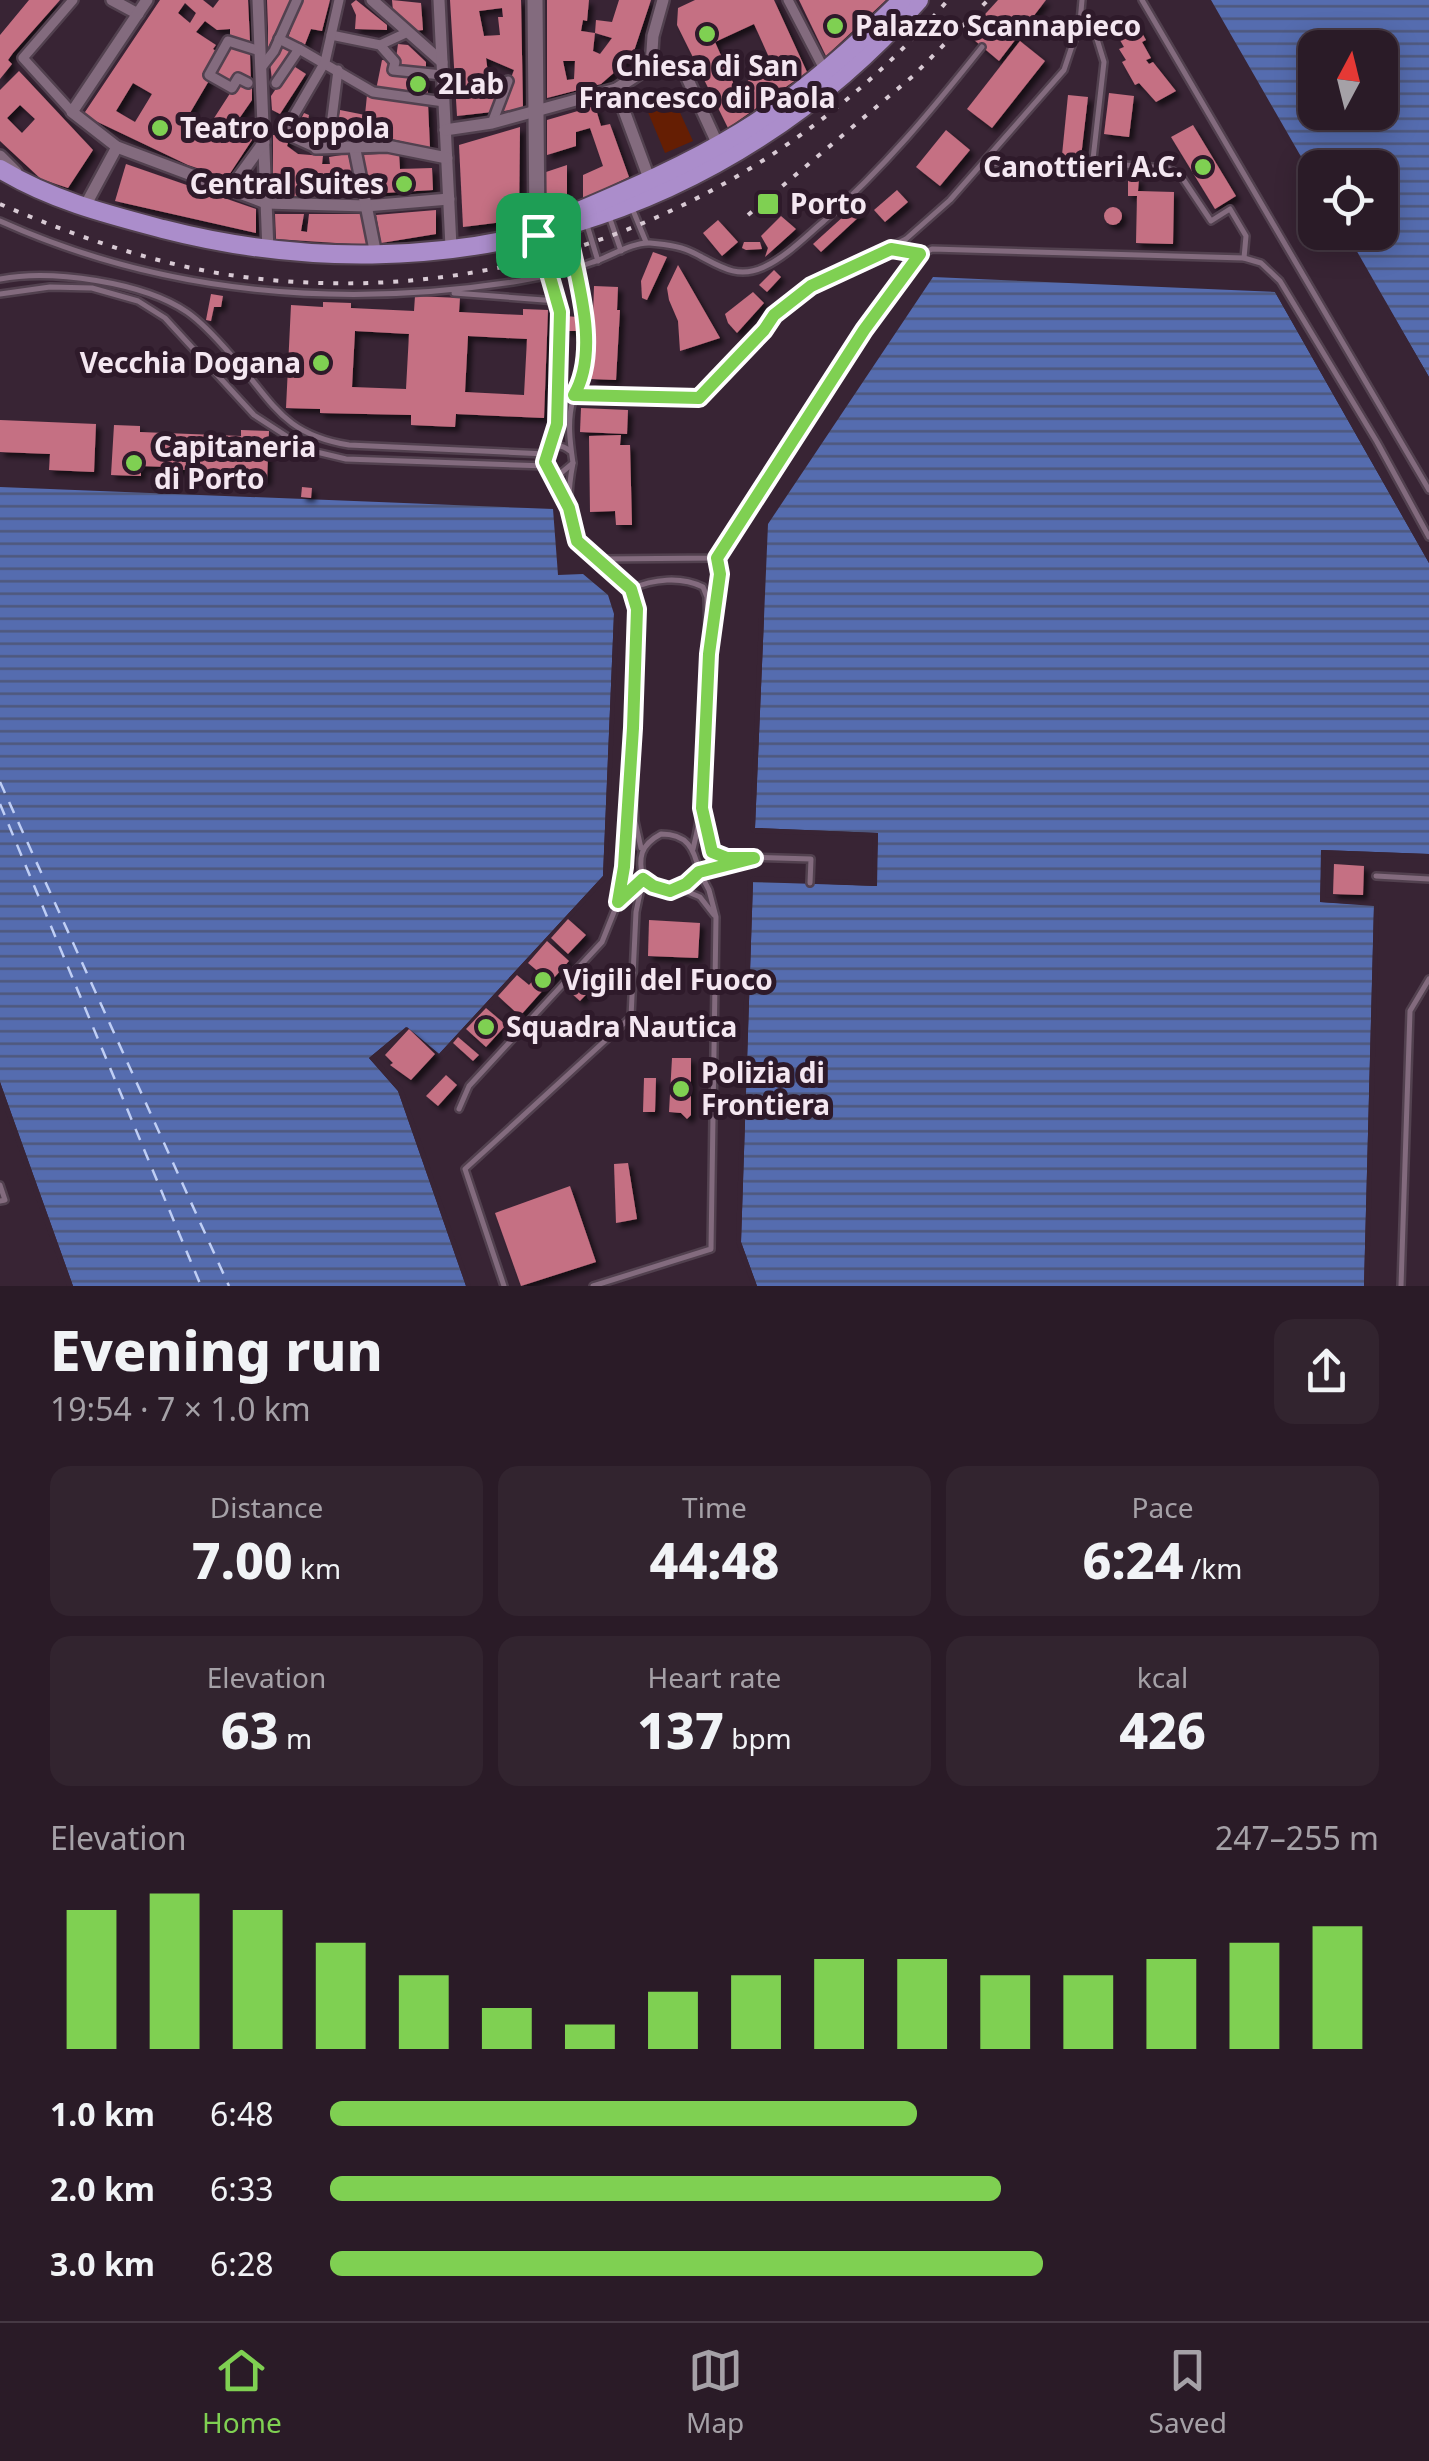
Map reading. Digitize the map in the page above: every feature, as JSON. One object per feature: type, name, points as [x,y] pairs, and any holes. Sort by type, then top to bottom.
[{"type":"main road","points":[[535,0],[538,232]]},
{"type":"main road","points":[[1,167],[43,193],[84,208],[224,244],[268,251],[376,255],[514,238],[567,228],[608,214],[725,158],[829,89],[918,0]]},
{"type":"main road","points":[[538,232],[650,180],[758,121],[824,71],[897,2]]},
{"type":"street","points":[[73,0],[23,58],[76,116],[118,147],[266,203],[366,206],[448,199]]},
{"type":"street","points":[[76,116],[143,5],[112,0]]},
{"type":"street","points":[[258,0],[268,251]]},
{"type":"street","points":[[261,68],[297,0]]},
{"type":"street","points":[[338,0],[325,62],[290,122],[294,138],[316,148],[387,146],[446,158]]},
{"type":"street","points":[[372,0],[442,68]]},
{"type":"street","points":[[388,0],[390,16]]},
{"type":"street","points":[[438,0],[451,247]]},
{"type":"street","points":[[651,66],[663,0]]},
{"type":"street","points":[[788,0],[824,71]]},
{"type":"street","points":[[332,30],[380,45],[395,62],[394,70],[442,68]]},
{"type":"street","points":[[380,45],[408,32]]},
{"type":"street","points":[[279,39],[373,92],[444,102]]},
{"type":"street","points":[[248,83],[238,78],[232,88],[210,75],[228,41],[260,51]]},
{"type":"street","points":[[276,83],[299,49]]},
{"type":"street","points":[[445,130],[492,123],[598,95],[616,89],[651,66],[683,70],[718,145]]},
{"type":"street","points":[[333,147],[331,126],[338,70]]},
{"type":"street","points":[[492,123],[508,81]]},
{"type":"street","points":[[616,89],[650,180]]},
{"type":"street","points":[[230,189],[264,142]]},
{"type":"street","points":[[354,145],[376,255]]},
{"type":"street","points":[[84,208],[118,147]]},
{"type":"lane","points":[[558,392],[699,398],[790,301],[834,274],[891,249],[950,200],[1064,70],[1080,22],[1082,0]]},
{"type":"lane","points":[[1142,0],[1429,490]]},
{"type":"lane","points":[[1080,22],[1096,36],[1104,62],[1092,168]]},
{"type":"lane","points":[[441,292],[574,269],[646,242],[692,252],[715,267],[740,274],[764,267],[798,244],[869,181],[908,140],[982,47]]},
{"type":"lane","points":[[983,163],[1168,168],[1181,176],[1210,221],[1230,209],[1246,236],[1244,258]]},
{"type":"lane","points":[[631,204],[646,242]]},
{"type":"lane","points":[[608,214],[621,251]]},
{"type":"lane","points":[[0,221],[118,264],[206,285],[274,293],[441,292],[557,301]]},
{"type":"lane","points":[[586,222],[598,261]]},
{"type":"lane","points":[[567,228],[585,312],[582,381],[574,395],[570,416],[569,508]]},
{"type":"lane","points":[[459,1109],[470,1086],[602,942],[618,902],[624,867],[637,609],[631,589],[577,541],[569,508],[549,469],[547,452],[557,424],[560,312],[538,232]]},
{"type":"lane","points":[[891,249],[920,254]]},
{"type":"lane","points":[[709,654],[720,574],[717,558],[864,330],[920,254],[932,249],[1244,258],[1261,263],[1280,281],[1429,537]]},
{"type":"lane","points":[[0,279],[35,276],[120,286],[186,311],[234,358],[282,416],[294,427],[323,441],[547,452],[559,446],[570,451]]},
{"type":"lane","points":[[0,294],[50,287],[92,288],[138,301],[165,318],[254,416],[308,450],[346,459],[549,469],[561,473],[572,462]]},
{"type":"lane","points":[[600,560],[717,558]]},
{"type":"lane","points":[[631,589],[650,581],[682,581],[702,586],[707,597],[709,654],[702,808],[693,849]]},
{"type":"lane","points":[[631,762],[635,821],[642,850]]},
{"type":"lane","points":[[702,808],[712,852],[727,858],[811,859],[810,883]]},
{"type":"lane","points":[[504,1286],[464,1169],[631,1017],[636,912],[643,879],[639,861],[649,840],[661,834],[674,834],[693,849],[716,918],[711,1248],[593,1286]]},
{"type":"lane","points":[[643,879],[670,891],[699,872],[754,858]]},
{"type":"lane","points":[[1376,876],[1429,879]]},
{"type":"lane","points":[[618,902],[643,879]]},
{"type":"lane","points":[[636,912],[653,886]]},
{"type":"lane","points":[[678,888],[700,898],[716,918]]},
{"type":"lane","points":[[1400,1286],[1410,1011],[1429,978]]},
{"type":"lane","points":[[0,1186],[5,1200],[0,1201]]},
{"type":"shaded area","points":[[671,93],[693,141],[665,153],[645,105]]},
{"type":"water","points":[[1211,0],[1429,0],[1429,377],[1355,250],[1398,250],[1398,150],[1298,151]]},
{"type":"water","points":[[933,277],[1275,292],[1429,563],[1429,854],[1322,850],[1320,902],[1374,905],[1364,1286],[757,1286],[741,1242],[753,881],[876,886],[878,833],[755,828],[768,524]]},
{"type":"water","points":[[0,487],[553,509],[558,575],[583,574],[608,595],[614,614],[603,876],[439,1054],[406,1027],[369,1058],[398,1091],[466,1286],[73,1286],[0,1082]]},
{"type":"pier","points":[[1356,250],[1429,382],[1350,251]]},
{"type":"pier","points":[[1279,290],[1429,553],[1429,563],[1275,292]]},
{"type":"pier","points":[[614,614],[619,614],[607,878],[442,1059],[436,1059],[407,1033],[376,1059],[403,1089],[471,1286],[466,1286],[398,1091],[369,1058],[407,1027],[439,1054],[603,876]]},
{"type":"pier","points":[[759,618],[764,618],[755,828],[878,833],[877,886],[753,882],[741,1242],[757,1286],[752,1286],[736,1242],[748,880],[753,876],[872,881],[873,837],[750,830]]},
{"type":"pier","points":[[1321,850],[1429,854],[1429,859],[1326,856],[1325,897],[1375,900],[1379,905],[1369,1286],[1364,1286],[1374,906],[1320,902]]},
{"type":"pier","points":[[0,1082],[73,1286],[67,1286],[0,1096]]},
{"type":"building","points":[[29,0],[60,0],[13,53],[8,60],[12,64],[0,79],[0,35]]},
{"type":"building","points":[[160,0],[203,0],[213,8],[219,0],[248,0],[250,41],[230,37],[230,29],[217,30],[205,21],[196,32],[216,45],[213,49],[220,54],[202,74],[210,79],[187,118],[207,129],[238,81],[252,88],[252,100],[234,126],[254,137],[227,178],[188,165],[83,115]],"holes":[[[185,3],[196,13],[190,23],[178,13]],[[133,83],[152,94],[135,122],[116,111]]]},
{"type":"building","points":[[267,0],[291,0],[268,48],[268,28]]},
{"type":"building","points":[[301,0],[330,0],[322,31],[311,29],[304,47],[287,41]]},
{"type":"building","points":[[356,0],[387,25],[387,30],[355,29],[356,15],[351,4]]},
{"type":"building","points":[[392,0],[421,3],[423,30],[413,31],[393,11]]},
{"type":"building","points":[[450,0],[521,0],[523,108],[498,112],[514,70],[486,58],[491,95],[502,93],[492,112],[457,116]],"holes":[[[502,8],[503,17],[498,17],[500,35],[484,36],[479,11]]]},
{"type":"building","points":[[547,0],[589,0],[587,21],[583,20],[581,31],[595,33],[596,20],[612,22],[619,0],[651,0],[632,57],[601,84],[547,98]],"holes":[[[595,33],[612,38],[600,54],[593,51]],[[563,61],[575,61],[574,79],[567,80]]]},
{"type":"building","points":[[695,0],[774,0],[807,72],[728,128],[677,25],[678,8]],"holes":[[[754,24],[772,64],[736,89],[715,42]]]},
{"type":"building","name":"Palazzo Scannapieco","points":[[799,0],[886,0],[826,56]]},
{"type":"building","points":[[998,0],[1046,0],[999,61],[967,34]]},
{"type":"building","points":[[1137,24],[1151,58],[1146,60],[1149,64],[1153,62],[1176,91],[1156,102],[1139,83],[1135,85],[1122,62],[1126,60],[1119,49],[1124,47],[1117,35]]},
{"type":"building","points":[[1020,41],[1045,61],[992,128],[967,109]]},
{"type":"building","points":[[285,44],[293,49],[272,80],[270,63]]},
{"type":"building","points":[[398,44],[408,45],[426,62],[426,70],[399,69]]},
{"type":"building","points":[[227,47],[250,54],[251,83],[237,75],[232,85],[214,75]]},
{"type":"building","points":[[382,60],[391,61],[388,72],[427,77],[428,97],[376,90]]},
{"type":"building","points":[[292,65],[306,74],[280,114],[272,110],[271,96]]},
{"type":"building","points":[[19,71],[93,150],[68,188],[41,179],[0,141],[0,90]],"holes":[[[20,105],[35,119],[22,133],[7,118]]]},
{"type":"building","points":[[1109,93],[1134,96],[1129,137],[1104,134]]},
{"type":"building","points":[[367,95],[428,104],[430,148],[337,126],[340,110],[365,115]]},
{"type":"building","points":[[1068,95],[1088,97],[1081,157],[1062,155]]},
{"type":"building","points":[[595,106],[601,126],[610,124],[629,177],[583,199],[583,175],[603,166],[590,128],[576,132],[576,146],[547,155],[547,120]]},
{"type":"building","points":[[304,113],[309,115],[308,120],[323,126],[317,142],[295,131]]},
{"type":"building","name":"Canottieri A.C.","points":[[1193,125],[1236,196],[1215,209],[1171,137]]},
{"type":"building","points":[[520,127],[519,220],[463,227],[459,145]]},
{"type":"building","points":[[946,130],[970,150],[940,186],[916,167]]},
{"type":"building","points":[[273,135],[290,136],[287,146],[298,154],[323,156],[322,164],[330,164],[329,157],[348,154],[357,194],[283,198],[273,195]]},
{"type":"building","points":[[399,153],[400,169],[432,168],[433,190],[368,194],[360,155]]},
{"type":"building","points":[[126,164],[256,209],[256,233],[115,201]]},
{"type":"building","points":[[567,165],[567,206],[546,212],[546,172]]},
{"type":"building","points":[[1128,178],[1139,179],[1138,191],[1174,192],[1173,244],[1136,243],[1137,196],[1128,196]]},
{"type":"building","points":[[897,190],[908,202],[885,222],[874,210]]},
{"type":"building","points":[[855,206],[862,214],[821,252],[813,244]]},
{"type":"building","points":[[1113,207],[1122,216],[1113,225],[1104,216]]},
{"type":"building","points":[[436,210],[436,234],[381,243],[376,215]]},
{"type":"building","points":[[275,214],[304,214],[301,231],[307,232],[309,214],[361,214],[367,245],[276,239]]},
{"type":"building","points":[[781,216],[796,229],[765,257],[768,248],[761,236]]},
{"type":"building","points":[[718,220],[738,242],[722,256],[703,233]]},
{"type":"building","points":[[744,242],[760,242],[762,249],[746,250],[742,248]]},
{"type":"building","points":[[653,252],[667,257],[647,300],[642,298],[641,281]]},
{"type":"building","points":[[678,265],[720,338],[680,351],[678,321],[667,288]]},
{"type":"building","points":[[774,270],[781,277],[767,292],[759,285]]},
{"type":"building","points":[[594,286],[618,287],[616,380],[591,379]]},
{"type":"building","points":[[753,292],[764,303],[737,333],[725,314]]},
{"type":"building","points":[[211,294],[223,296],[221,307],[214,307],[211,321],[206,320]]},
{"type":"building","name":"Vecchia Dogana","points":[[415,296],[460,298],[459,312],[523,315],[523,309],[548,310],[544,418],[456,414],[455,427],[411,425],[411,415],[320,413],[320,409],[286,408],[291,305],[323,307],[323,302],[351,303],[351,308],[414,311]],"holes":[[[355,331],[409,334],[406,389],[352,387]],[[468,336],[527,339],[524,395],[465,392]]]},
{"type":"building","points":[[566,316],[577,317],[576,331],[565,331]]},
{"type":"building","points":[[581,408],[628,410],[627,434],[580,432]]},
{"type":"building","points":[[0,420],[96,424],[94,472],[49,470],[50,454],[0,452]]},
{"type":"building","points":[[114,425],[140,426],[140,432],[241,436],[241,430],[269,431],[267,481],[239,480],[240,470],[141,466],[141,476],[111,475]]},
{"type":"building","points":[[621,435],[620,445],[630,445],[632,525],[616,525],[615,511],[590,512],[589,436]]},
{"type":"building","points":[[302,487],[312,488],[311,498],[301,497]]},
{"type":"building","points":[[1334,864],[1364,866],[1363,895],[1333,894]]},
{"type":"building","points":[[568,919],[586,935],[568,954],[551,938]]},
{"type":"building","points":[[649,920],[700,923],[698,958],[648,956]]},
{"type":"building","name":"Vigili del Fuoco","points":[[547,941],[569,961],[520,1016],[498,996],[517,975],[529,985],[540,973],[528,963]]},
{"type":"building","points":[[588,971],[599,981],[580,1001],[569,991]]},
{"type":"building","name":"Squadra Nautica","points":[[486,1008],[506,1025],[486,1047],[466,1029]]},
{"type":"building","points":[[409,1029],[435,1054],[411,1080],[390,1065],[393,1063],[385,1055]]},
{"type":"building","points":[[458,1037],[479,1055],[473,1061],[453,1043]]},
{"type":"building","name":"Polizia di Frontiera","points":[[672,1058],[691,1058],[691,1115],[687,1119],[681,1113],[669,1112]]},
{"type":"building","points":[[446,1075],[457,1085],[438,1106],[426,1096]]},
{"type":"building","points":[[644,1078],[656,1078],[655,1112],[643,1112]]},
{"type":"building","points":[[628,1163],[637,1219],[616,1223],[614,1164]]},
{"type":"building","points":[[570,1186],[596,1262],[521,1286],[495,1213]]},
{"type":"ferry route","points":[[0,782],[229,1286]]},
{"type":"ferry route","points":[[0,804],[201,1286]]},
{"type":"railway","points":[[0,204],[110,246],[223,274],[326,283],[427,279],[526,262],[621,232],[712,190],[797,137],[876,74],[948,0]]},
{"type":"railway","points":[[748,215],[913,76],[988,0]]},
{"type":"place","name":"Palazzo Scannapieco","points":[[835,26]]},
{"type":"place","name":"Chiesa di San Francesco di Paola","points":[[707,34]]},
{"type":"place","name":"2Lab","points":[[418,84]]},
{"type":"place","name":"Teatro Coppola","points":[[160,128]]},
{"type":"place","name":"Canottieri A.C.","points":[[1203,167]]},
{"type":"place","name":"Central Suites","points":[[404,184]]},
{"type":"place","name":"Porto","points":[[768,204]]},
{"type":"place","name":"Vecchia Dogana","points":[[321,363]]},
{"type":"place","name":"Capitaneria di Porto","points":[[134,463]]},
{"type":"place","name":"Vigili del Fuoco","points":[[543,980]]},
{"type":"place","name":"Squadra Nautica","points":[[486,1027]]},
{"type":"place","name":"Polizia di Frontiera","points":[[681,1089]]},
{"type":"route","points":[[567,228],[574,269],[582,285],[582,381],[574,395],[699,398],[774,315],[811,286],[891,249],[920,254],[864,330],[717,558],[720,574],[709,654],[702,808],[712,852],[727,858],[754,858],[699,872],[670,891],[643,879],[618,902],[624,867],[637,609],[631,589],[577,541],[569,508],[545,462],[557,424],[560,312],[538,235],[567,228]]}]
